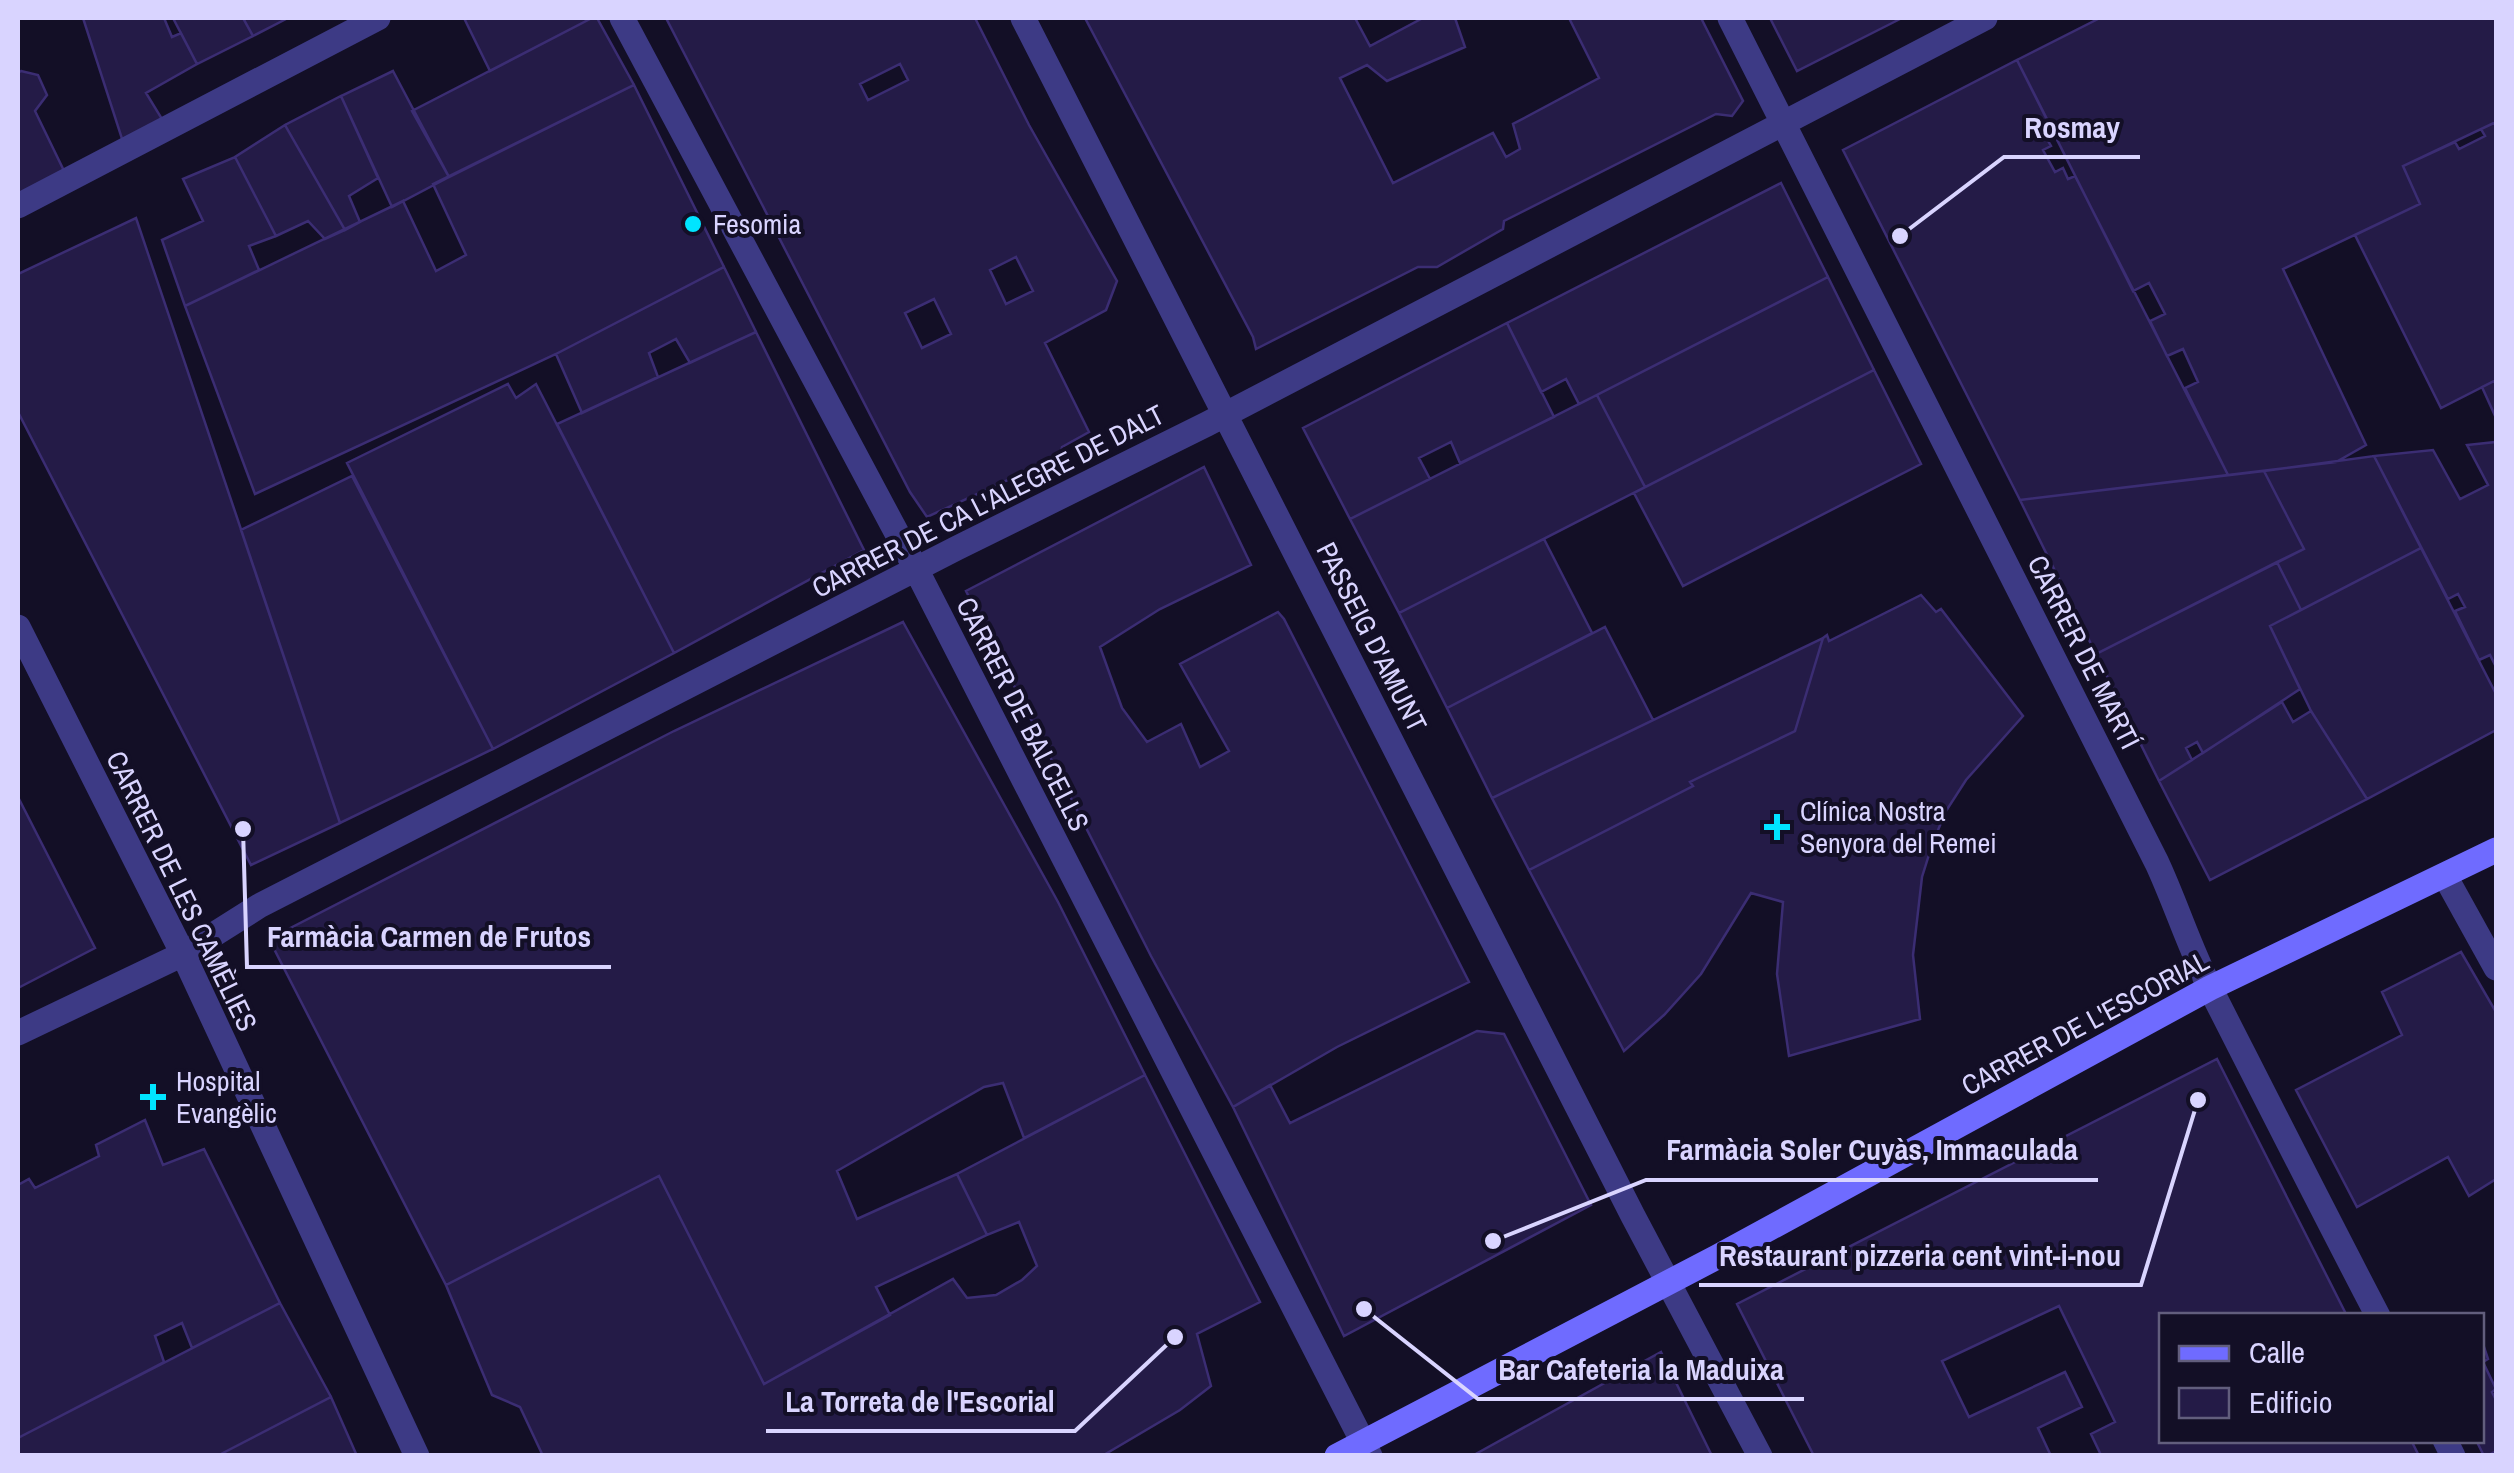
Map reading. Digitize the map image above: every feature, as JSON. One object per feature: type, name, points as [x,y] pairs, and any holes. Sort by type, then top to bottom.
[{"type":"street","points":[[18,206],[378,18]]},
{"type":"street","name":"CARRER DE BALCELLS","points":[[622,18],[916,569],[1366,1449]]},
{"type":"street","name":"PASSEIG D'AMUNT","points":[[1023,18],[1760,1456]]},
{"type":"street","name":"CARRER DE MARTÍ","points":[[1730,18],[2148,845],[2256,1083],[2376,1313]]},
{"type":"street","name":"CARRER DE CA L'ALEGRE DE DALT","points":[[18,1033],[183,954],[259,906],[1224,414],[1984,18]]},
{"type":"street","name":"CARRER DE LES CAMÈLIES","points":[[18,627],[183,954],[418,1456]]},
{"type":"street","name":"CARRER DE L'ESCORIAL","points":[[1337,1456],[1366,1449],[2210,988],[2496,850]]},
{"type":"street","points":[[2446,876],[2496,968]]},
{"type":"building","points":[[83,18],[164,18],[172,37],[181,33],[197,64],[146,93],[162,119],[123,142]]},
{"type":"building","points":[[173,18],[243,18],[253,36],[197,64]]},
{"type":"building","points":[[243,18],[288,18],[253,36]]},
{"type":"building","points":[[464,18],[592,18],[490,71]]},
{"type":"building","points":[[597,18],[634,85],[449,177],[412,111]]},
{"type":"building","points":[[666,18],[975,18],[1029,125],[1117,281],[1106,310],[1045,343],[1089,432],[1062,447],[1060,456],[927,517],[910,492]],"holes":[[[900,64],[908,80],[868,100],[860,84]],[[1016,257],[1033,291],[1006,304],[990,270]],[[934,299],[951,334],[922,348],[905,313]]]},
{"type":"building","points":[[1085,18],[1355,18],[1370,46],[1423,18],[1455,18],[1465,47],[1387,81],[1367,65],[1340,78],[1393,183],[1493,133],[1506,157],[1520,149],[1513,124],[1599,78],[1569,18],[1701,18],[1743,101],[1732,116],[1716,114],[1504,221],[1503,229],[1437,267],[1418,267],[1256,349]]},
{"type":"building","points":[[1770,18],[1902,18],[1797,71]]},
{"type":"building","points":[[2100,18],[2496,18],[2496,122],[2403,166],[2420,204],[2283,269],[2366,445],[2336,462],[2228,475],[2185,388],[2198,382],[2183,349],[2167,356],[2150,321],[2165,314],[2149,283],[2133,291],[2017,60]]},
{"type":"building","points":[[2017,60],[2055,135],[2047,139],[2051,146],[2043,150],[2055,172],[2063,168],[2068,179],[2075,176],[2228,475],[2020,500],[1843,150]]},
{"type":"building","points":[[393,71],[449,177],[392,207],[341,96]]},
{"type":"building","points":[[18,73],[38,75],[47,95],[35,111],[66,175],[18,199]]},
{"type":"building","points":[[634,85],[724,267],[556,354],[255,494],[185,306],[403,201],[436,271],[466,255],[433,184]]},
{"type":"building","points":[[341,96],[378,178],[349,196],[360,222],[345,230],[285,125]]},
{"type":"building","points":[[2496,122],[2496,380],[2441,408],[2355,235],[2420,204],[2403,166],[2455,142],[2459,149],[2485,136],[2481,129]]},
{"type":"building","points":[[285,125],[345,230],[325,239],[308,221],[276,236],[235,157]]},
{"type":"building","points":[[235,157],[276,236],[249,246],[259,270],[185,306],[162,240],[203,221],[183,179]]},
{"type":"building","points":[[1781,183],[1828,277],[1579,404],[1566,379],[1541,392],[1507,323]]},
{"type":"building","points":[[136,218],[340,823],[251,865],[18,412],[18,274]]},
{"type":"building","points":[[724,267],[756,332],[690,363],[676,339],[649,353],[658,377],[582,413],[556,354]]},
{"type":"building","points":[[1828,277],[1874,370],[1645,487],[1597,395]]},
{"type":"building","points":[[1507,323],[1554,417],[1460,463],[1451,442],[1419,458],[1430,479],[1350,519],[1303,428]]},
{"type":"building","points":[[756,332],[864,550],[674,653],[557,424]]},
{"type":"building","points":[[1874,370],[1921,464],[1683,586],[1634,493]]},
{"type":"building","points":[[2496,380],[2496,418],[2482,387]]},
{"type":"building","points":[[508,384],[516,398],[536,384],[674,653],[493,749],[347,463]]},
{"type":"building","points":[[1597,395],[1645,487],[1399,613],[1350,519]]},
{"type":"building","points":[[2496,442],[2496,667],[2490,655],[2479,660],[2455,611],[2465,607],[2458,594],[2448,599],[2374,456],[2433,450],[2460,499],[2488,485],[2467,445]]},
{"type":"building","points":[[2374,456],[2421,548],[2301,610],[2277,562],[2304,549],[2264,471]]},
{"type":"building","points":[[1204,467],[1251,565],[1160,609],[1100,647],[1122,708],[1147,742],[1181,724],[1200,767],[1229,751],[1180,664],[1278,612],[1469,982],[1337,1047],[1233,1107],[1151,956],[966,591]]},
{"type":"building","points":[[2264,471],[2304,549],[2096,654],[2020,500]]},
{"type":"building","points":[[352,476],[493,749],[340,823],[241,530]]},
{"type":"building","points":[[1544,539],[1592,633],[1447,708],[1399,613]]},
{"type":"building","points":[[2421,548],[2496,694],[2496,730],[2367,799],[2311,711],[2270,626]]},
{"type":"building","points":[[2277,562],[2301,610],[2270,626],[2300,689],[2203,753],[2197,742],[2186,748],[2192,760],[2159,781],[2096,654]]},
{"type":"building","name":"Clínica Nostra Senyora del Remei","points":[[1921,595],[1936,612],[1941,609],[2023,716],[1966,780],[1946,811],[1933,842],[1922,877],[1913,955],[1920,1019],[1789,1056],[1777,974],[1783,902],[1751,893],[1701,974],[1624,1051],[1529,870],[1693,786],[1690,782],[1795,731],[1823,638],[1827,635],[1829,641]]},
{"type":"building","points":[[903,622],[1058,902],[1145,1075],[1024,1138],[1003,1083],[984,1087],[837,1171],[857,1219],[957,1174],[987,1235],[876,1287],[890,1315],[764,1384],[659,1176],[446,1285],[269,939],[674,731]]},
{"type":"building","points":[[1605,627],[1653,720],[1492,798],[1447,708]]},
{"type":"building","points":[[1823,638],[1795,731],[1690,782],[1693,786],[1529,870],[1492,798]]},
{"type":"building","points":[[2282,702],[2293,722],[2311,711],[2367,799],[2210,880],[2159,781]]},
{"type":"building","points":[[18,797],[95,948],[18,988]]},
{"type":"building","points":[[2461,952],[2496,1012],[2496,1179],[2469,1196],[2448,1157],[2357,1207],[2296,1090],[2402,1035],[2382,992]]},
{"type":"building","points":[[1477,1031],[1504,1034],[1591,1205],[1344,1336],[1233,1107],[1270,1085],[1290,1123]]},
{"type":"building","points":[[2217,1059],[2345,1313],[2159,1313],[2159,1443],[2412,1443],[2419,1456],[2095,1456],[2100,1453],[2091,1434],[2115,1422],[2059,1306],[1942,1361],[1969,1417],[2065,1372],[2082,1407],[2038,1428],[2051,1456],[1814,1456],[1737,1304]]},
{"type":"building","points":[[1145,1075],[1260,1302],[1197,1334],[1211,1386],[1180,1410],[1102,1456],[543,1456],[520,1407],[492,1395],[446,1285],[659,1176],[764,1384],[953,1279],[967,1298],[996,1295],[1022,1280],[1037,1266],[1019,1222],[987,1235],[957,1174]]},
{"type":"building","points":[[145,1120],[163,1165],[204,1149],[280,1303],[192,1348],[182,1323],[155,1336],[164,1362],[18,1438],[18,1185],[29,1179],[35,1188],[99,1156],[96,1145]]},
{"type":"building","points":[[280,1303],[331,1397],[217,1456],[18,1456],[18,1438]]},
{"type":"building","points":[[1661,1352],[1712,1456],[1472,1456]]},
{"type":"building","points":[[2484,1364],[2496,1389],[2492,1392],[2496,1400],[2496,1451],[2484,1456],[2478,1443],[2484,1443]]},
{"type":"building","points":[[331,1397],[357,1456],[217,1456]]},
{"type":"place","name":"Fesomia","points":[[693,224]]},
{"type":"place","name":"Rosmay","points":[[1900,236]]},
{"type":"place","name":"Clínica Nostra Senyora del Remei","points":[[1777,827]]},
{"type":"place","name":"Farmàcia Carmen de Frutos","points":[[243,829]]},
{"type":"place","name":"Hospital Evangèlic","points":[[153,1097]]},
{"type":"place","name":"Restaurant pizzeria cent vint-i-nou","points":[[2198,1100]]},
{"type":"place","name":"Farmàcia Soler Cuyàs, Immaculada","points":[[1493,1241]]},
{"type":"place","name":"Bar Cafeteria la Maduixa","points":[[1364,1309]]},
{"type":"place","name":"La Torreta de l'Escorial","points":[[1175,1337]]}]
